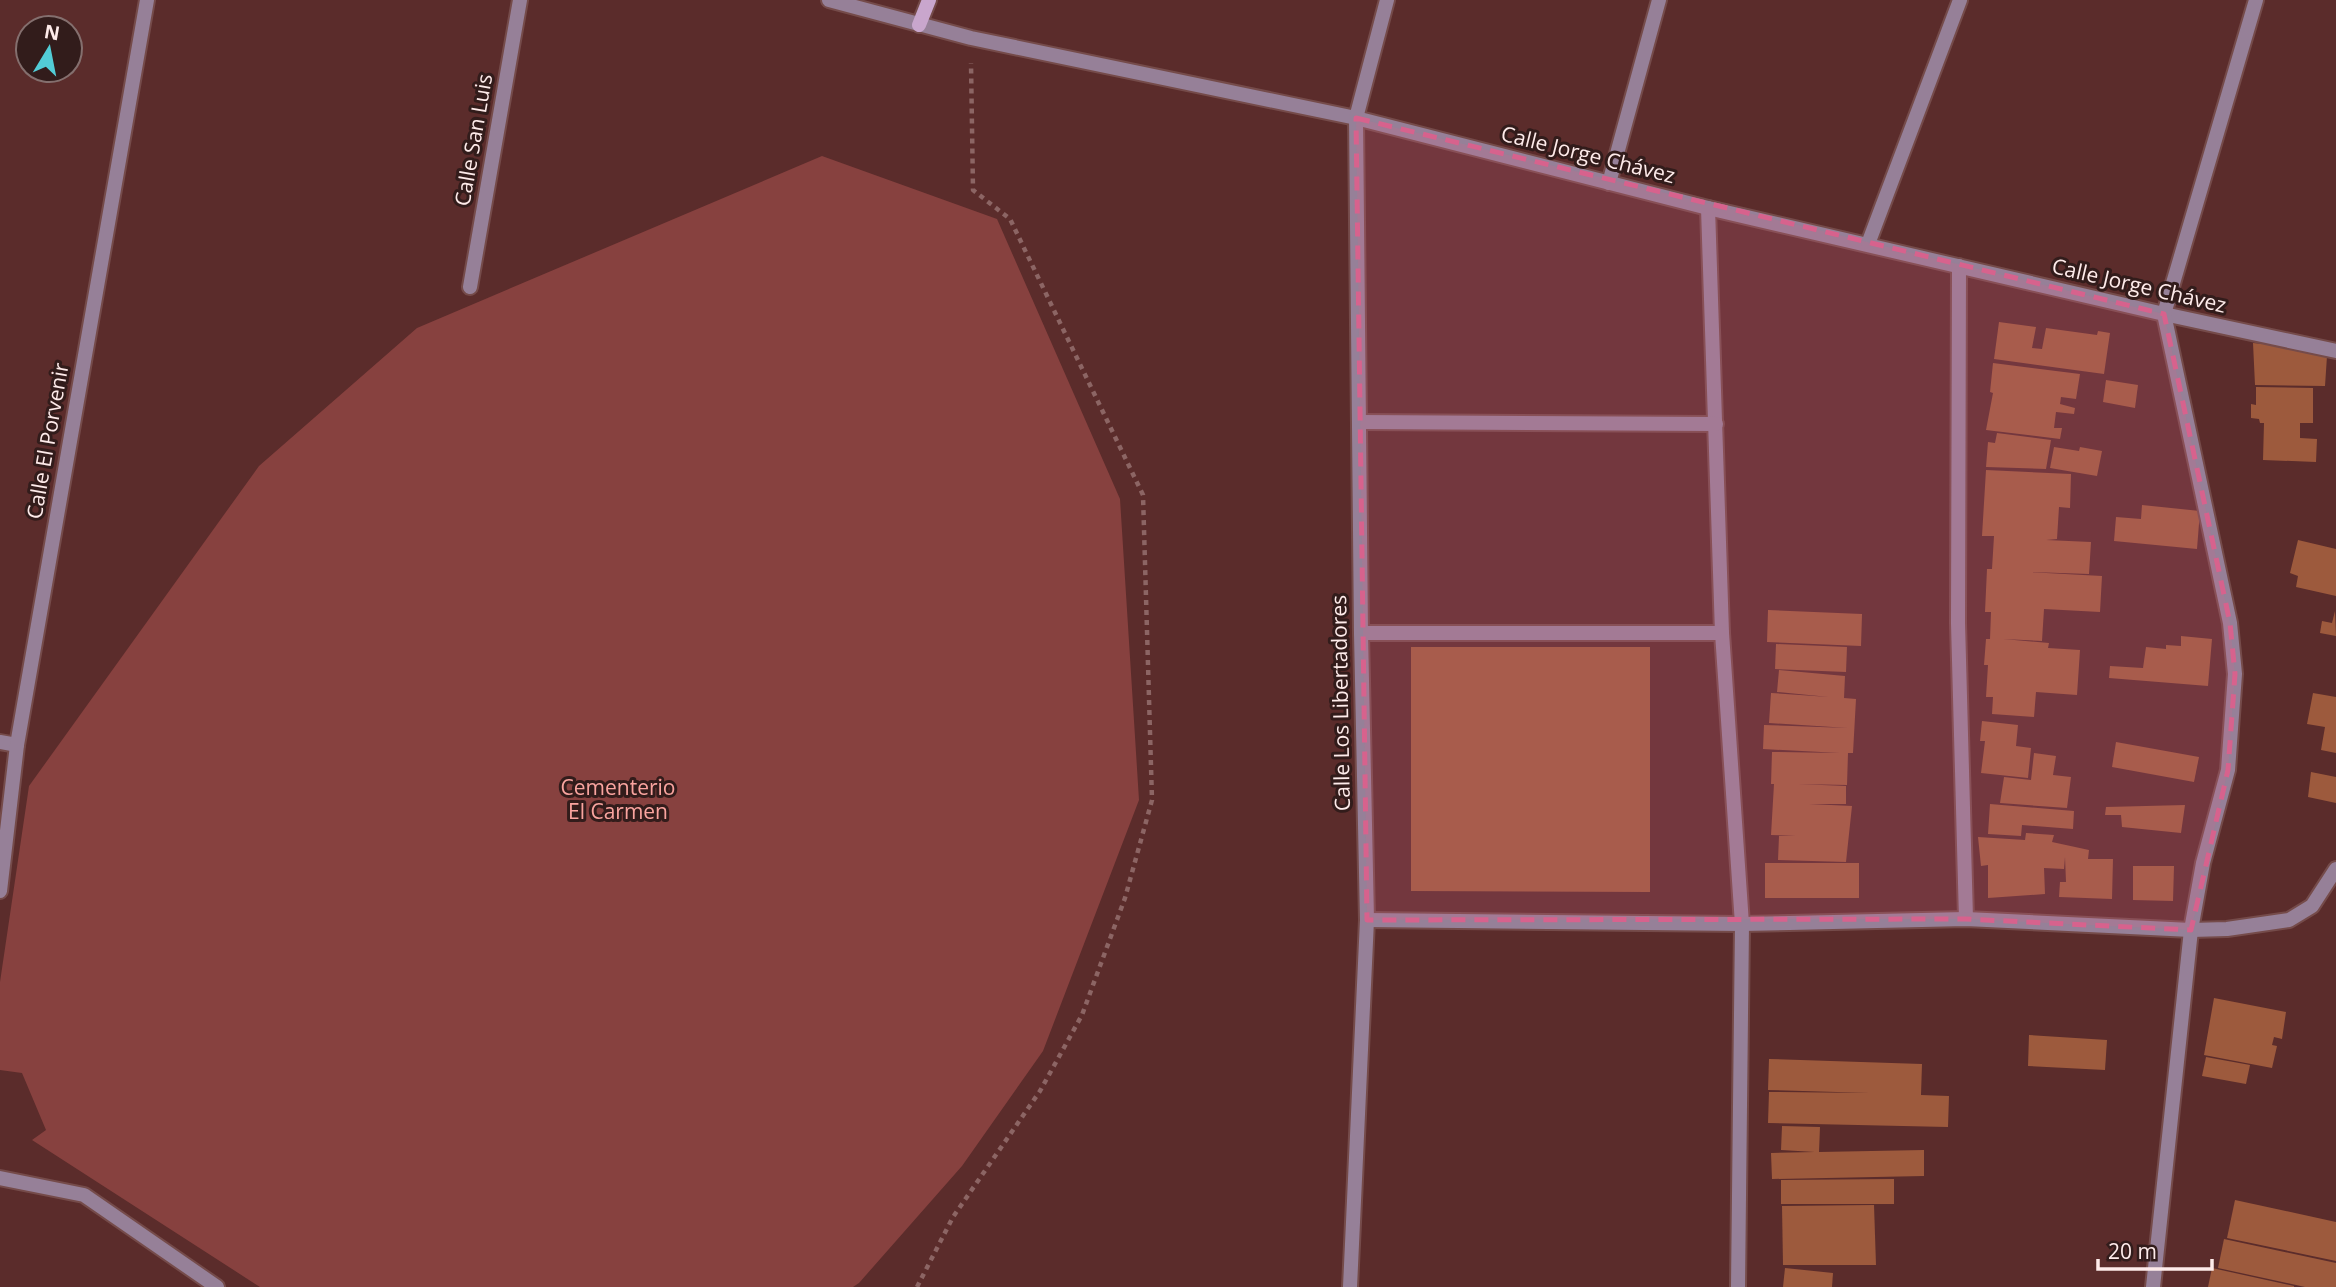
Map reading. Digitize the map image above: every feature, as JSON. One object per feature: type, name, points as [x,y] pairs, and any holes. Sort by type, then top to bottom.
[{"type":"street","name":"Calle El Porvenir","points":[[0,891],[17,745],[147,0]]},
{"type":"street","name":"Calle San Luis","points":[[470,287],[520,0]]},
{"type":"street","name":"Calle Jorge Chávez","points":[[829,0],[971,38],[1356,118],[1709,208],[2164,314],[2336,351]]},
{"type":"street","points":[[919,25],[929,0]]},
{"type":"street","name":"Calle Los Libertadores","points":[[1350,1287],[1367,920],[1356,118],[1387,0]]},
{"type":"street","points":[[1609,183],[1659,0]]},
{"type":"street","points":[[1868,244],[1960,0]]},
{"type":"street","points":[[2153,1287],[2191,930],[2203,863],[2228,771],[2235,674],[2230,623],[2164,314],[2256,0]]},
{"type":"street","points":[[1709,208],[1722,633],[1742,924],[1738,1287]]},
{"type":"street","points":[[1959,266],[1958,623],[1966,919]]},
{"type":"street","points":[[1359,422],[1716,424]]},
{"type":"street","points":[[1361,633],[1722,633]]},
{"type":"street","points":[[0,743],[17,745]]},
{"type":"street","points":[[1367,920],[1742,924],[1966,919],[2191,930],[2227,929],[2289,920],[2312,906],[2336,869]]},
{"type":"street","points":[[0,1178],[84,1195],[217,1287]]},
{"type":"path","points":[[917,1287],[953,1217],[1040,1091],[1082,1015],[1125,898],[1152,800],[1143,495],[1010,219],[973,190],[971,38]]},
{"type":"highlighted area","points":[[1356,118],[2164,314],[2230,623],[2235,674],[2228,770],[2191,930],[1966,919],[1367,920]]},
{"type":"green space","name":"Cementerio El Carmen","points":[[822,156],[997,219],[1120,499],[1139,800],[1043,1051],[962,1166],[853,1287],[260,1287],[32,1140],[46,1130],[22,1073],[0,1070],[0,982],[29,786],[259,466],[417,328]]},
{"type":"building","points":[[1999,322],[2036,327],[2032,348],[2042,349],[2046,328],[2097,335],[2098,331],[2110,333],[2104,374],[1994,359]]},
{"type":"building","points":[[2253,343],[2316,349],[2316,355],[2327,356],[2325,386],[2255,385]]},
{"type":"building","points":[[1993,363],[2080,374],[2076,399],[2061,397],[2060,404],[2075,408],[2074,414],[2056,412],[2054,428],[2062,428],[2060,439],[1986,430],[1993,393],[1990,392]]},
{"type":"building","points":[[2106,380],[2138,385],[2135,408],[2103,402]]},
{"type":"building","points":[[2256,387],[2313,388],[2313,423],[2300,423],[2300,438],[2317,439],[2316,462],[2263,460],[2264,423],[2251,418],[2251,404],[2256,405]]},
{"type":"building","points":[[1997,433],[2051,440],[2046,469],[1986,467],[1988,442],[1995,443]]},
{"type":"building","points":[[2054,447],[2079,451],[2080,447],[2102,451],[2097,476],[2050,468]]},
{"type":"building","points":[[1986,470],[2071,474],[2070,508],[2059,507],[2057,539],[2046,540],[2091,542],[2089,574],[2029,572],[2102,576],[2100,612],[2044,609],[2042,641],[2003,639],[2049,643],[2048,648],[2080,650],[2077,695],[2036,692],[2034,717],[1992,714],[1993,697],[1986,697],[1988,665],[1984,665],[1986,639],[1990,639],[1991,612],[1985,612],[1987,569],[1992,569],[1994,536],[1982,536]]},
{"type":"building","points":[[2142,505],[2200,511],[2197,549],[2114,541],[2116,517],[2141,519]]},
{"type":"building","points":[[2298,540],[2336,549],[2336,596],[2296,587],[2298,576],[2290,573]]},
{"type":"building","points":[[1768,610],[1862,614],[1861,646],[1767,642]]},
{"type":"building","points":[[2335,611],[2336,636],[2320,633],[2322,621],[2332,623]]},
{"type":"building","points":[[2181,636],[2212,639],[2208,686],[2109,678],[2110,666],[2143,668],[2146,647],[2166,649],[2166,645],[2181,646]]},
{"type":"building","points":[[1776,644],[1847,647],[1846,672],[1775,669]]},
{"type":"building","points":[[1411,647],[1650,647],[1650,892],[1411,891]]},
{"type":"building","points":[[1779,670],[1845,676],[1844,698],[1856,699],[1853,753],[1848,753],[1847,785],[1798,784],[1846,786],[1846,804],[1809,804],[1852,806],[1846,862],[1778,860],[1779,836],[1796,836],[1771,835],[1774,784],[1771,784],[1772,752],[1840,753],[1763,749],[1764,725],[1848,728],[1769,723],[1771,693],[1829,697],[1777,692]]},
{"type":"building","points":[[2313,693],[2336,697],[2336,753],[2321,750],[2325,727],[2307,724]]},
{"type":"building","points":[[1982,721],[2018,725],[2016,746],[2031,748],[2028,778],[1981,773],[1985,741],[1980,741]]},
{"type":"building","points":[[2116,742],[2199,757],[2194,782],[2112,767]]},
{"type":"building","points":[[2034,753],[2056,756],[2053,775],[2071,777],[2067,808],[2000,803],[2004,777],[2031,780]]},
{"type":"building","points":[[2311,772],[2336,777],[2336,803],[2308,797]]},
{"type":"building","points":[[1990,804],[2074,811],[2073,829],[2022,825],[2021,836],[1988,834]]},
{"type":"building","points":[[2185,805],[2181,833],[2122,827],[2121,815],[2105,815],[2106,807]]},
{"type":"building","points":[[2026,833],[2054,835],[2052,842],[2089,850],[2088,859],[2113,859],[2112,899],[2059,897],[2060,882],[2066,882],[2065,857],[2064,869],[2044,868],[2045,894],[1988,898],[1988,865],[1981,866],[1978,837],[2025,840]]},
{"type":"building","points":[[1765,863],[1859,863],[1859,898],[1765,898]]},
{"type":"building","points":[[2133,866],[2174,866],[2173,901],[2133,900]]},
{"type":"building","points":[[2214,998],[2286,1012],[2282,1039],[2274,1037],[2272,1045],[2277,1046],[2272,1068],[2204,1055]]},
{"type":"building","points":[[2029,1035],[2107,1040],[2105,1070],[2028,1066]]},
{"type":"building","points":[[2206,1057],[2250,1065],[2246,1084],[2202,1076]]},
{"type":"building","points":[[1769,1059],[1922,1064],[1921,1095],[1949,1096],[1948,1127],[1768,1123],[1769,1092],[1870,1093],[1768,1090]]},
{"type":"building","points":[[1782,1126],[1820,1127],[1819,1152],[1924,1150],[1924,1176],[1772,1179],[1771,1153],[1815,1152],[1781,1150]]},
{"type":"building","points":[[1894,1179],[1894,1204],[1781,1204],[1781,1180]]},
{"type":"building","points":[[2235,1200],[2336,1222],[2336,1261],[2227,1238]]},
{"type":"building","points":[[1874,1205],[1876,1265],[1783,1265],[1782,1206]]},
{"type":"building","points":[[2224,1239],[2336,1263],[2336,1287],[2305,1287],[2218,1268]]},
{"type":"building","points":[[1785,1268],[1833,1273],[1832,1287],[1783,1287]]},
{"type":"building","points":[[2212,1268],[2294,1286],[2294,1287],[2208,1287]]}]
